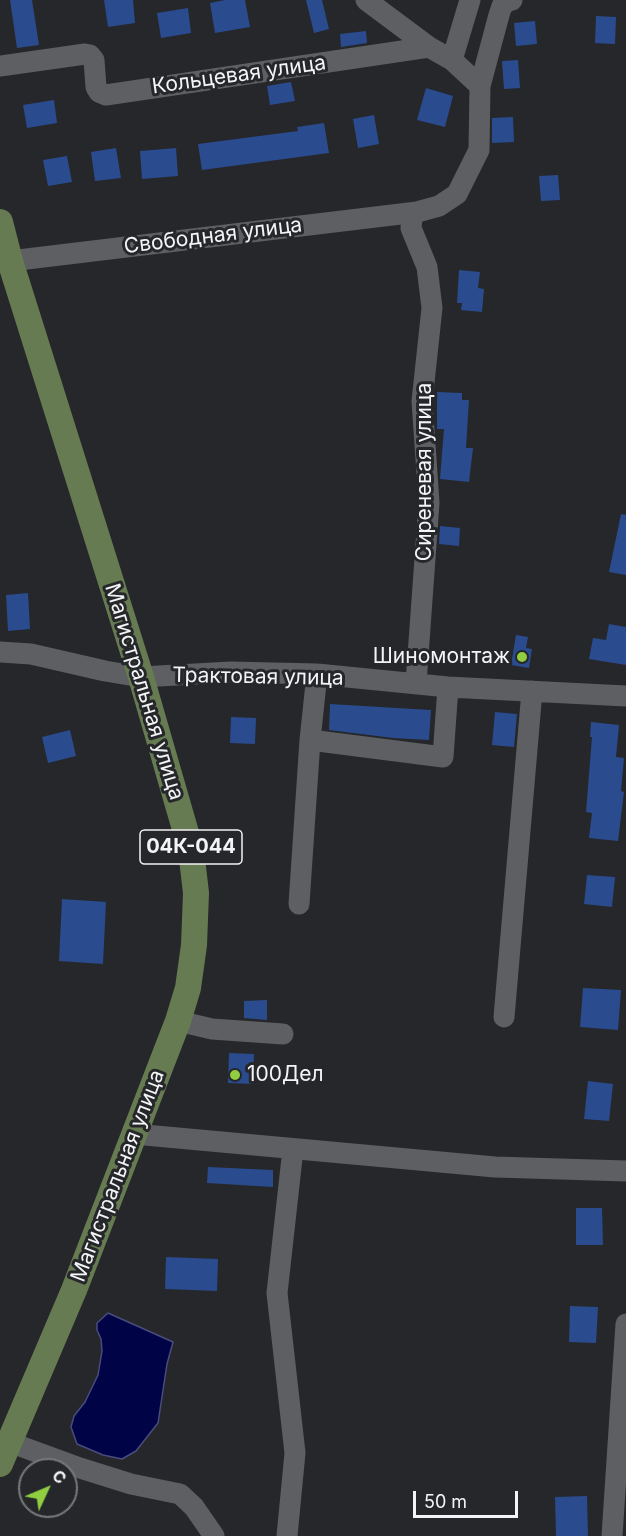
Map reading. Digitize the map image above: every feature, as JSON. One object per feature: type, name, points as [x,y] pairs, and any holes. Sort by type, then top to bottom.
[{"type":"main road","name":"Магистральная улица","points":[[0,222],[10,261],[141,677],[191,850],[196,893],[195,945],[188,988],[178,1021],[74,1290],[4,1453]]},
{"type":"street","points":[[452,60],[470,0]]},
{"type":"street","points":[[417,212],[439,206],[457,194],[479,150],[480,86],[502,6],[513,0]]},
{"type":"street","points":[[373,2],[429,47],[452,60],[480,86]]},
{"type":"street","name":"Кольцевая улица","points":[[0,66],[85,54],[93,60],[96,87],[99,92],[106,95],[429,47]]},
{"type":"street","name":"Свободная улица","points":[[10,261],[417,212]]},
{"type":"street","name":"Сиреневая улица","points":[[416,683],[429,503],[422,401],[432,308],[427,267],[411,228],[412,218],[417,212]]},
{"type":"street","name":"Трактовая улица","points":[[0,652],[31,654],[141,677],[231,672],[318,674],[448,687],[626,696]]},
{"type":"street","points":[[299,904],[310,740],[318,674]]},
{"type":"street","points":[[310,740],[443,757],[448,687]]},
{"type":"street","points":[[504,1017],[532,691]]},
{"type":"street","points":[[178,1021],[212,1029],[283,1034]]},
{"type":"street","points":[[134,1134],[495,1167],[626,1171]]},
{"type":"street","points":[[287,1536],[295,1452],[277,1293],[293,1149]]},
{"type":"street","points":[[612,1536],[626,1324]]},
{"type":"street","points":[[4,1453],[57,1461],[130,1484],[180,1494],[194,1507],[214,1536]]},
{"type":"shaded area","points":[[108,1313],[173,1342],[167,1364],[158,1423],[136,1451],[122,1459],[103,1455],[77,1444],[71,1427],[74,1416],[85,1402],[98,1375],[102,1351],[97,1323]]},
{"type":"building","points":[[10,0],[32,0],[39,45],[17,48]]},
{"type":"building","points":[[104,0],[133,0],[135,23],[108,27]]},
{"type":"building","points":[[245,0],[250,27],[215,33],[210,3]]},
{"type":"building","points":[[306,0],[322,0],[329,29],[314,33]]},
{"type":"building","points":[[188,8],[191,33],[161,38],[157,13]]},
{"type":"building","points":[[596,16],[616,17],[615,44],[595,43]]},
{"type":"building","points":[[535,21],[537,44],[516,46],[514,23]]},
{"type":"building","points":[[366,31],[367,43],[341,47],[340,34]]},
{"type":"building","points":[[518,60],[520,88],[504,89],[502,61]]},
{"type":"building","points":[[291,82],[295,101],[270,105],[267,86]]},
{"type":"building","points":[[426,88],[453,96],[445,127],[417,120]]},
{"type":"building","points":[[54,100],[57,123],[27,128],[23,105]]},
{"type":"building","points":[[374,115],[379,144],[358,148],[353,119]]},
{"type":"building","points":[[513,117],[514,142],[492,143],[492,118]]},
{"type":"building","points":[[324,123],[329,153],[202,170],[198,144],[298,131],[297,127]]},
{"type":"building","points":[[116,148],[121,178],[95,181],[91,152]]},
{"type":"building","points":[[176,148],[178,176],[142,179],[140,151]]},
{"type":"building","points":[[67,156],[72,182],[48,186],[43,160]]},
{"type":"building","points":[[558,175],[560,200],[541,201],[539,176]]},
{"type":"building","points":[[459,270],[480,272],[478,288],[484,289],[482,312],[461,310],[462,303],[457,303]]},
{"type":"building","points":[[437,392],[462,393],[462,400],[469,400],[466,448],[473,448],[469,482],[440,479],[444,429],[437,429]]},
{"type":"building","points":[[621,514],[626,515],[626,575],[609,572]]},
{"type":"building","points":[[440,526],[460,528],[459,546],[439,544]]},
{"type":"building","points":[[28,593],[30,629],[8,631],[6,595]]},
{"type":"building","points":[[609,624],[626,627],[626,665],[589,659],[593,638],[606,640]]},
{"type":"building","name":"Шиномонтаж","points":[[516,635],[528,637],[526,648],[532,649],[529,668],[511,665]]},
{"type":"building","points":[[330,704],[431,710],[429,740],[329,730]]},
{"type":"building","points":[[495,712],[517,714],[514,747],[492,745]]},
{"type":"building","points":[[231,717],[256,718],[255,744],[230,743]]},
{"type":"building","points":[[591,722],[619,725],[616,757],[624,758],[621,791],[624,792],[618,841],[589,838],[592,813],[586,812],[592,737],[590,737]]},
{"type":"building","points":[[70,730],[76,756],[48,763],[42,737]]},
{"type":"building","points":[[587,875],[615,877],[612,907],[584,904]]},
{"type":"building","points":[[62,899],[106,902],[103,964],[59,961]]},
{"type":"building","points":[[583,988],[621,990],[618,1030],[580,1027]]},
{"type":"building","points":[[267,1000],[267,1020],[244,1018],[244,1001]]},
{"type":"building","points":[[229,1053],[254,1054],[253,1084],[228,1083]]},
{"type":"building","points":[[588,1081],[613,1084],[609,1121],[584,1119]]},
{"type":"building","points":[[208,1167],[273,1170],[273,1187],[207,1183]]},
{"type":"building","points":[[576,1208],[602,1208],[603,1245],[576,1245]]},
{"type":"building","points":[[166,1257],[218,1259],[217,1291],[165,1289]]},
{"type":"building","points":[[570,1306],[598,1307],[596,1343],[569,1342]]},
{"type":"building","points":[[587,1496],[588,1536],[556,1536],[555,1497]]},
{"type":"place","name":"Шиномонтаж","points":[[522,657]]},
{"type":"place","name":"100Дел","points":[[235,1075]]}]
